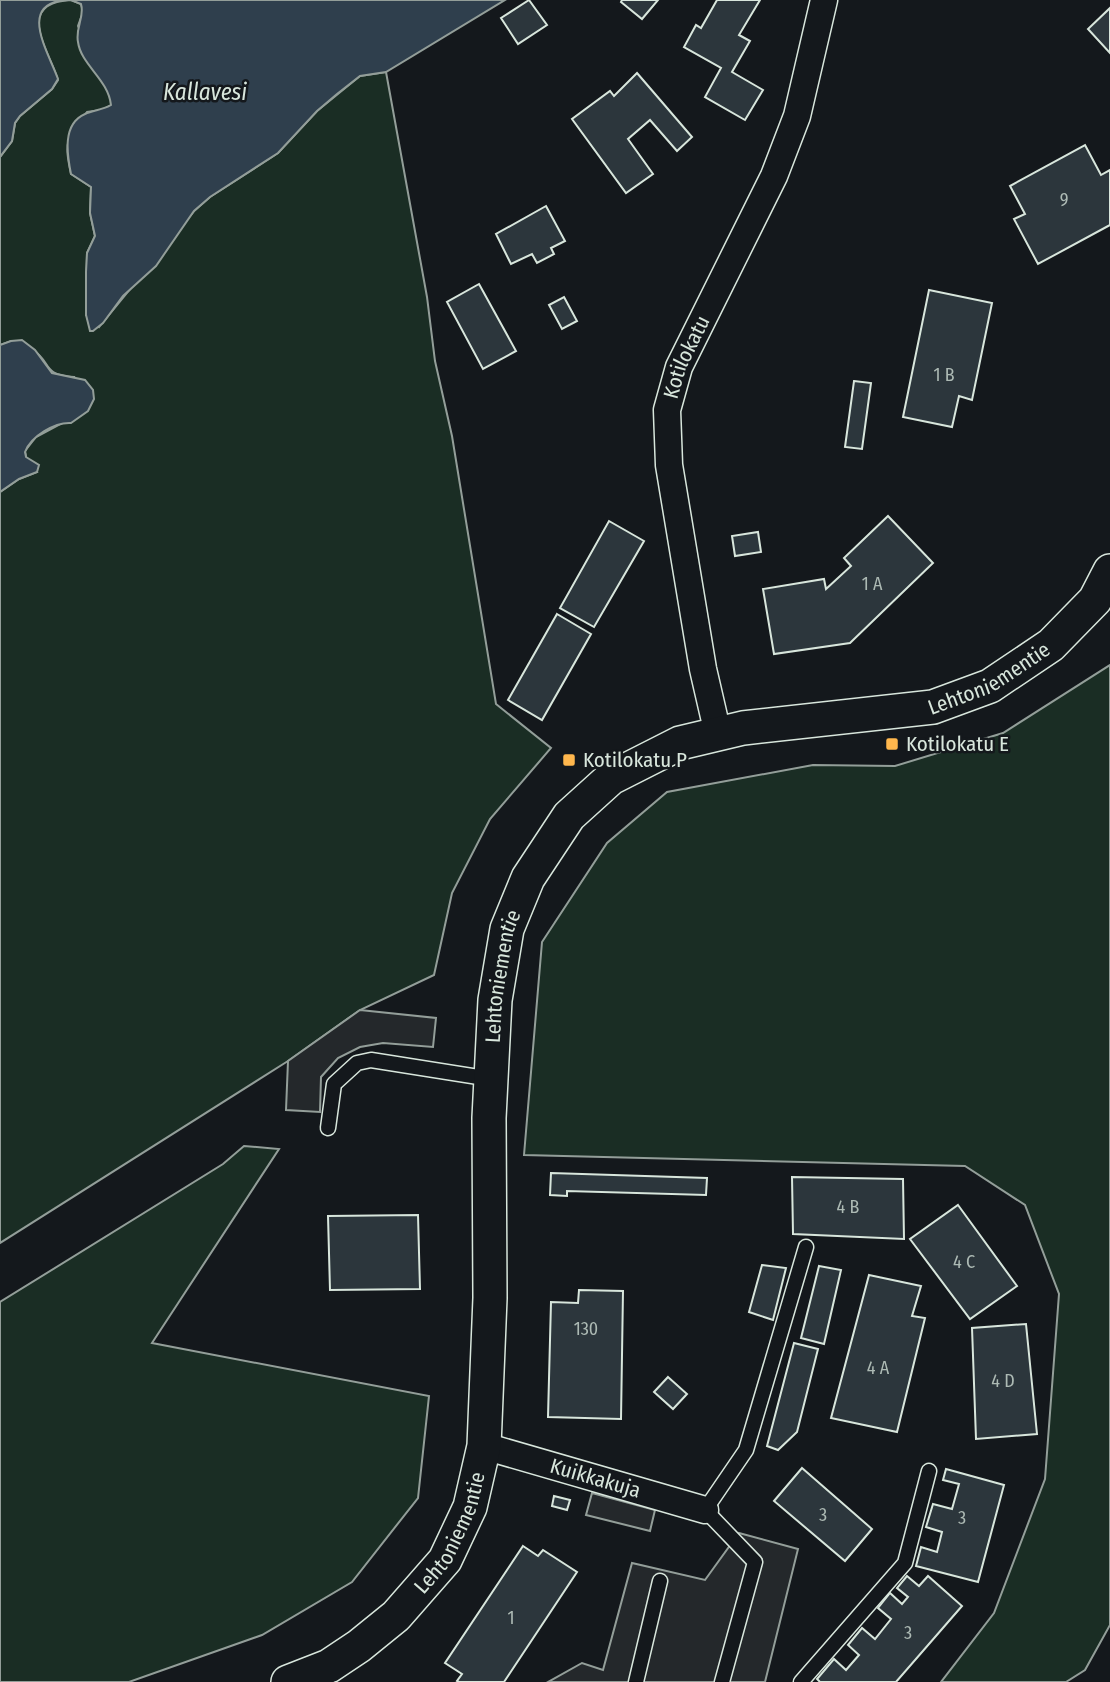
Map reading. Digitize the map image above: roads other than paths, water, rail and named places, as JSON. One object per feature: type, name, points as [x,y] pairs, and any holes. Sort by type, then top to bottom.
[{"type":"street","name":"Kotilokatu","points":[[718,734],[703,669],[669,465],[667,410],[679,367],[745,237],[797,116],[824,0]]},
{"type":"street","name":"Lehtoniementie","points":[[288,1682],[328,1666],[396,1616],[445,1560],[470,1507],[484,1446],[490,1298],[489,1118],[495,1000],[507,929],[528,878],[569,816],[611,778],[680,743],[743,728],[933,707],[990,687],[1051,645],[1095,600],[1110,571]]},
{"type":"street","name":"Kuikkakuja","points":[[484,1446],[705,1510]]},
{"type":"lane","points":[[328,1128],[334,1084],[357,1063],[371,1059],[492,1079]]},
{"type":"lane","points":[[722,1682],[755,1562],[705,1510],[746,1450],[806,1247]]},
{"type":"lane","points":[[801,1682],[905,1563],[929,1471]]},
{"type":"lane","points":[[636,1682],[660,1581]]},
{"type":"water","points":[[0,0],[67,0],[52,3],[43,10],[39,19],[43,43],[58,79],[52,89],[20,116],[15,123],[12,141],[0,157]]},
{"type":"water","name":"Kallavesi","points":[[71,0],[505,0],[386,72],[360,76],[337,94],[317,111],[278,153],[210,197],[194,211],[156,266],[123,296],[103,323],[90,331],[86,315],[86,272],[87,253],[95,236],[90,213],[91,187],[71,174],[68,140],[69,132],[78,119],[111,105],[105,87],[80,50],[77,37],[82,9],[81,4]]},
{"type":"water","points":[[22,340],[35,350],[52,373],[85,380],[93,390],[94,399],[88,411],[71,423],[51,428],[32,441],[25,452],[26,457],[39,465],[37,472],[19,479],[0,492],[0,345]]},
{"type":"place","name":"Kotilokatu E","points":[[892,744]]},
{"type":"place","name":"Kotilokatu P","points":[[569,760]]}]
